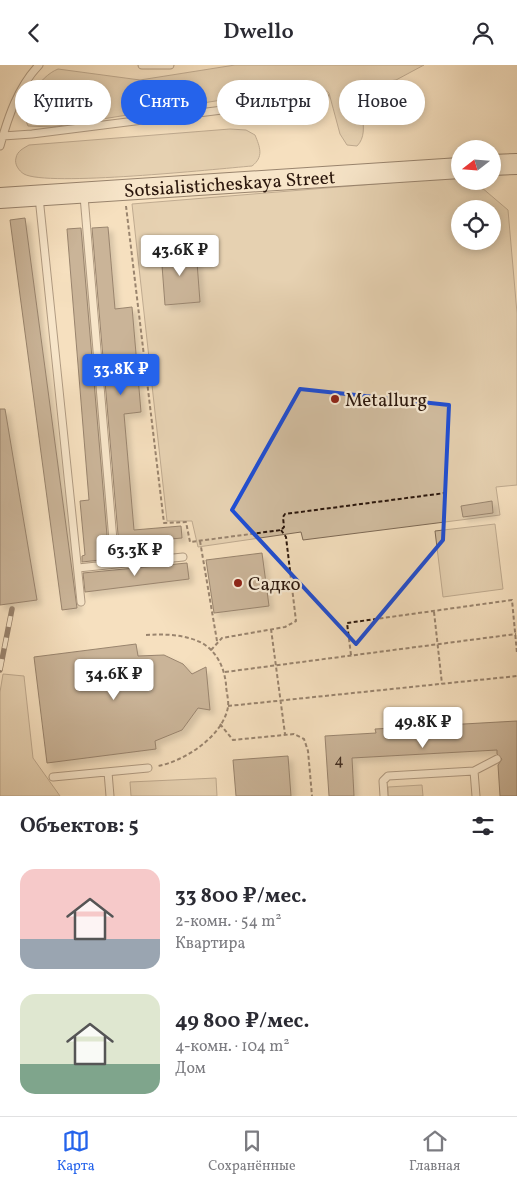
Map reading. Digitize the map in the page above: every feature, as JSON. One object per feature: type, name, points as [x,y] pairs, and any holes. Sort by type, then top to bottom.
[{"type":"street","points":[[501,166],[517,169]]},
{"type":"street","name":"Sotsialisticheskaya Street","points":[[0,199],[451,168]]},
{"type":"lane","points":[[0,146],[24,84],[39,65]]},
{"type":"lane","points":[[142,65],[170,65]]},
{"type":"lane","points":[[3,136],[32,135],[217,111]]},
{"type":"lane","points":[[39,196],[81,602]]},
{"type":"lane","points":[[84,196],[115,564]]},
{"type":"lane","points":[[78,568],[183,557]]},
{"type":"lane","points":[[384,796],[383,781],[388,776],[474,771],[497,759]]},
{"type":"lane","points":[[53,777],[148,768]]},
{"type":"lane","points":[[474,771],[476,796]]},
{"type":"lane","points":[[108,772],[110,796]]},
{"type":"path","points":[[124,191],[164,523],[186,522],[190,542],[281,530]]},
{"type":"path","points":[[281,530],[284,527],[283,517],[285,514],[446,493]]},
{"type":"path","points":[[211,650],[217,641],[222,638],[285,627],[296,621],[286,537],[281,530]]},
{"type":"path","points":[[200,541],[217,641]]},
{"type":"path","points":[[351,655],[347,623],[512,600],[517,653]]},
{"type":"path","points":[[434,611],[442,684]]},
{"type":"path","points":[[271,629],[285,734]]},
{"type":"path","points":[[225,672],[516,634]]},
{"type":"path","points":[[146,635],[177,635],[202,643],[211,650],[220,660],[225,672],[228,706],[220,725],[207,740],[186,755],[162,765],[148,768]]},
{"type":"path","points":[[228,706],[517,676]]},
{"type":"path","points":[[220,725],[233,740],[238,741],[285,734],[294,734],[304,739],[308,751],[312,796]]},
{"type":"highlighted area","points":[[300,389],[449,405],[443,540],[356,644],[232,510]]},
{"type":"shaded area","points":[[235,65],[424,65],[396,80],[339,80],[339,125],[363,125],[361,139],[357,146],[347,145],[340,134],[329,93],[329,80],[217,80],[217,101],[207,102],[207,80],[140,80]]},
{"type":"shaded area","points":[[58,69],[140,80],[121,80],[121,116],[111,118],[111,80],[42,80]]},
{"type":"shaded area","points":[[28,125],[65,125],[52,127]]},
{"type":"shaded area","points":[[230,129],[246,130],[255,135],[260,155],[252,166],[133,176],[64,179],[39,178],[24,174],[16,165],[18,153],[29,145]]},
{"type":"shaded area","name":"Metallurg","points":[[451,178],[451,190],[485,190],[496,200],[451,200],[451,250],[501,250],[501,204],[508,210],[517,313],[517,485],[496,487],[500,515],[303,540],[301,532],[198,547],[192,521],[167,521],[132,204]]},
{"type":"shaded area","points":[[495,524],[503,589],[443,597],[435,531]]},
{"type":"shaded area","points":[[3,674],[24,676],[33,758],[60,796],[0,796],[0,692]]},
{"type":"shaded area","points":[[216,778],[217,796],[131,796],[130,782]]},
{"type":"shaded area","points":[[422,785],[423,796],[388,796],[388,787]]},
{"type":"building","points":[[25,218],[77,608],[62,610],[10,220]]},
{"type":"building","points":[[108,227],[115,309],[132,307],[141,412],[124,414],[134,530],[181,526],[182,538],[135,542],[136,557],[120,558],[92,228]]},
{"type":"building","points":[[81,228],[109,559],[82,562],[82,556],[85,555],[80,501],[89,500],[67,229]]},
{"type":"building","points":[[196,249],[200,302],[165,305],[161,252]]},
{"type":"building","points":[[0,409],[5,409],[37,600],[0,605]]},
{"type":"building","points":[[492,501],[493,513],[463,517],[461,506]]},
{"type":"building","name":"Садко","points":[[262,553],[269,606],[214,613],[206,560]]},
{"type":"building","points":[[187,563],[189,579],[85,592],[83,573]]},
{"type":"building","points":[[136,644],[138,656],[164,655],[183,664],[192,674],[206,667],[210,710],[198,708],[182,730],[155,741],[156,749],[47,763],[34,657]]},
{"type":"building","points":[[517,721],[517,796],[500,796],[498,765],[502,759],[497,754],[497,750],[352,758],[354,796],[329,796],[325,736],[376,733],[375,729]]},
{"type":"building","points":[[288,756],[291,796],[236,796],[233,760]]},
{"type":"railway","points":[[0,670],[12,609]]},
{"type":"place","name":"Metallurg","points":[[335,399]]},
{"type":"place","name":"Садко","points":[[238,583]]}]
